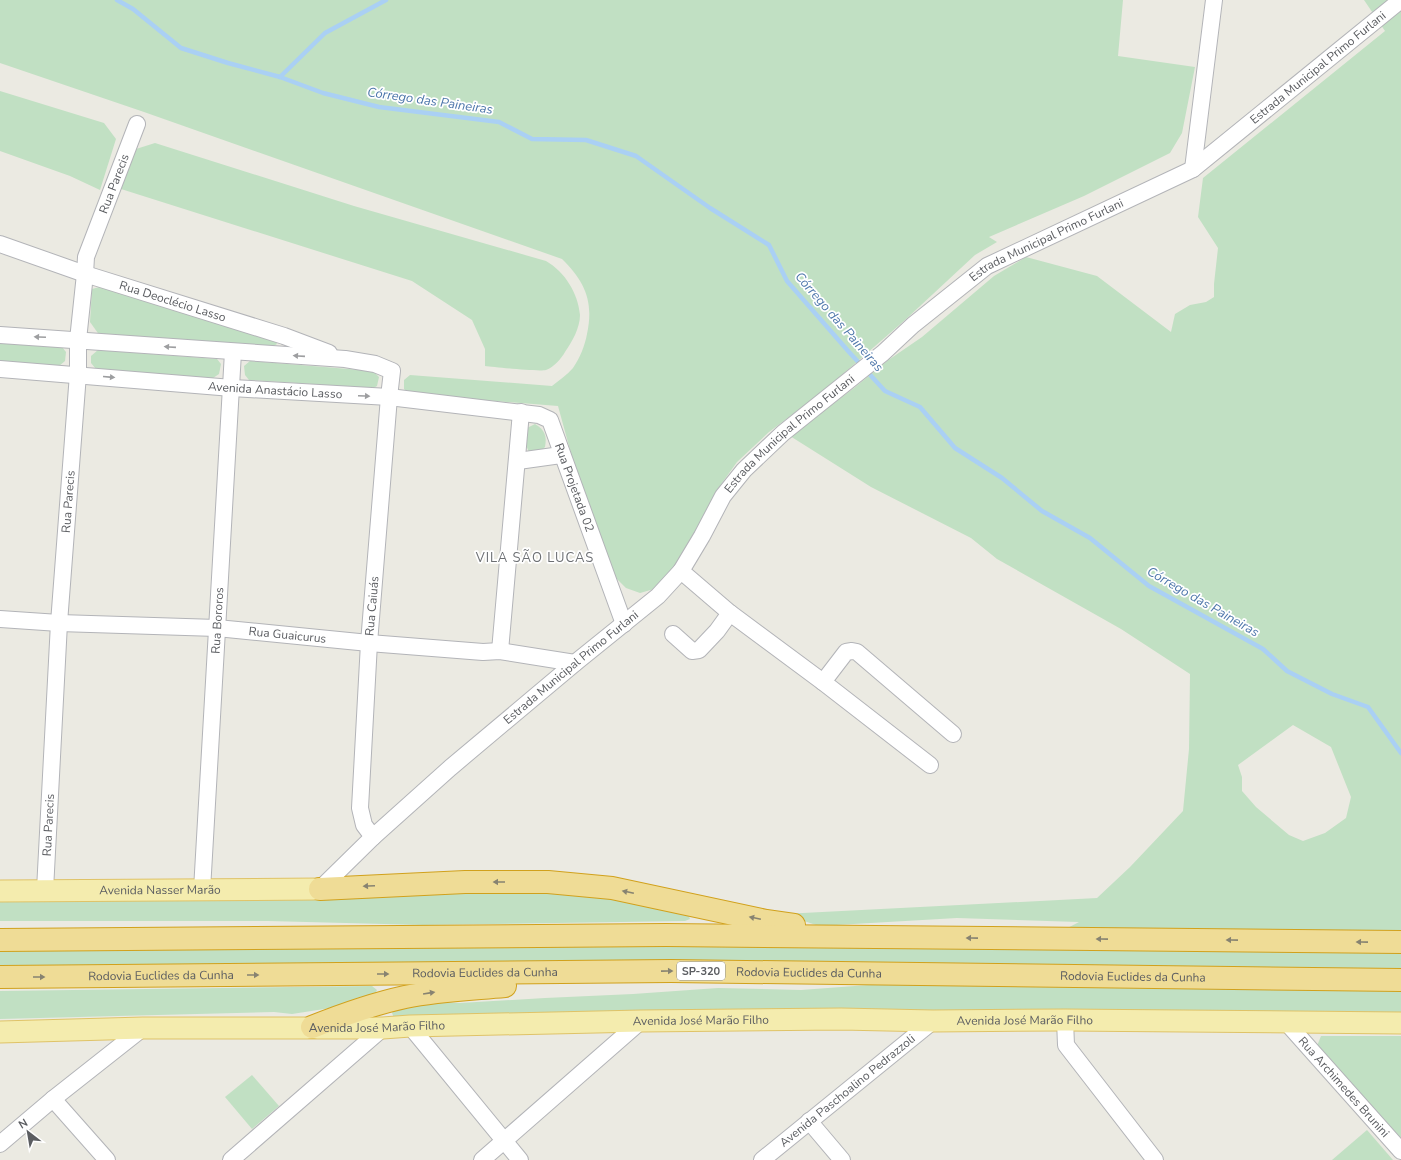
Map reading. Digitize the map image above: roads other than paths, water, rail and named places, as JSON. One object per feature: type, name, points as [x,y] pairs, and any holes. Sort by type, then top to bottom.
[{"type":"highway","points":[[320,888],[465,882],[548,882],[612,888],[766,921],[862,936]]},
{"type":"highway","points":[[0,940],[666,935],[1401,942]]},
{"type":"highway","name":"Rodovia Euclides da Cunha","points":[[0,977],[671,971],[1401,980]]},
{"type":"highway","points":[[312,1027],[358,1009],[405,997],[444,990],[561,982],[635,972]]},
{"type":"main road","name":"Avenida Nasser Marão","points":[[0,891],[320,888]]},
{"type":"main road","name":"Avenida José Marão Filho","points":[[0,1032],[143,1028],[383,1028],[410,1026],[641,1021],[1065,1020],[1401,1023]]},
{"type":"street","points":[[1193,169],[1214,0]]},
{"type":"street","name":"Estrada Municipal Primo Furlani","points":[[320,888],[373,837],[450,768],[574,663],[658,596],[681,571],[702,536],[723,496],[744,470],[783,433],[883,353],[913,325],[987,266],[1193,169],[1401,0]]},
{"type":"street","name":"Rua Parecis","points":[[45,890],[60,623],[78,374],[78,340],[86,257],[137,124]]},
{"type":"street","name":"Rua Deoclécio Lasso","points":[[0,244],[85,274],[284,336],[345,359]]},
{"type":"street","points":[[0,335],[345,359]]},
{"type":"street","name":"Rua Bororos","points":[[202,890],[233,352]]},
{"type":"street","name":"Rua Caiuás","points":[[345,359],[375,364],[392,371],[369,643],[360,808],[364,825],[373,837]]},
{"type":"street","name":"Avenida Anastácio Lasso","points":[[0,369],[78,374],[232,388],[389,397],[521,412],[539,415],[550,420]]},
{"type":"street","points":[[500,651],[518,461],[521,412]]},
{"type":"street","name":"Rua Projetada 02","points":[[550,420],[561,455],[624,624]]},
{"type":"street","points":[[518,461],[561,455]]},
{"type":"street","points":[[681,571],[730,613],[823,682],[930,765]]},
{"type":"street","points":[[672,634],[695,652],[699,650],[717,631],[730,613]]},
{"type":"street","name":"Rua Guaicurus","points":[[0,619],[60,623],[217,628],[369,643],[483,652],[500,651],[574,663]]},
{"type":"street","points":[[823,682],[846,652],[857,652],[953,734]]},
{"type":"street","points":[[1065,1020],[1066,1045],[1155,1160]]},
{"type":"street","points":[[482,1160],[641,1021]]},
{"type":"street","name":"Avenida Paschoalino Pedrazzoli","points":[[762,1160],[933,1021]]},
{"type":"street","name":"Rua Archimedes Brunini","points":[[1286,1022],[1401,1151]]},
{"type":"street","points":[[410,1026],[520,1160]]},
{"type":"street","points":[[0,1144],[53,1099],[143,1028]]},
{"type":"street","points":[[231,1160],[383,1028]]},
{"type":"street","points":[[53,1099],[107,1160]]},
{"type":"street","points":[[809,1121],[842,1160]]},
{"type":"waterway","name":"Córrego das Paineiras","points":[[117,0],[133,9],[181,48],[280,77],[323,93],[379,107],[499,122],[532,139],[586,140],[636,156],[710,208],[769,245],[787,281],[849,352],[885,391],[920,407],[955,448],[1002,478],[1042,511],[1090,538],[1149,586],[1263,649],[1287,671],[1332,694],[1368,707],[1401,753]]},
{"type":"waterway","points":[[280,77],[325,33],[386,0]]},
{"type":"district","name":"VILA SÃO LUCAS","points":[[535,558]]}]
